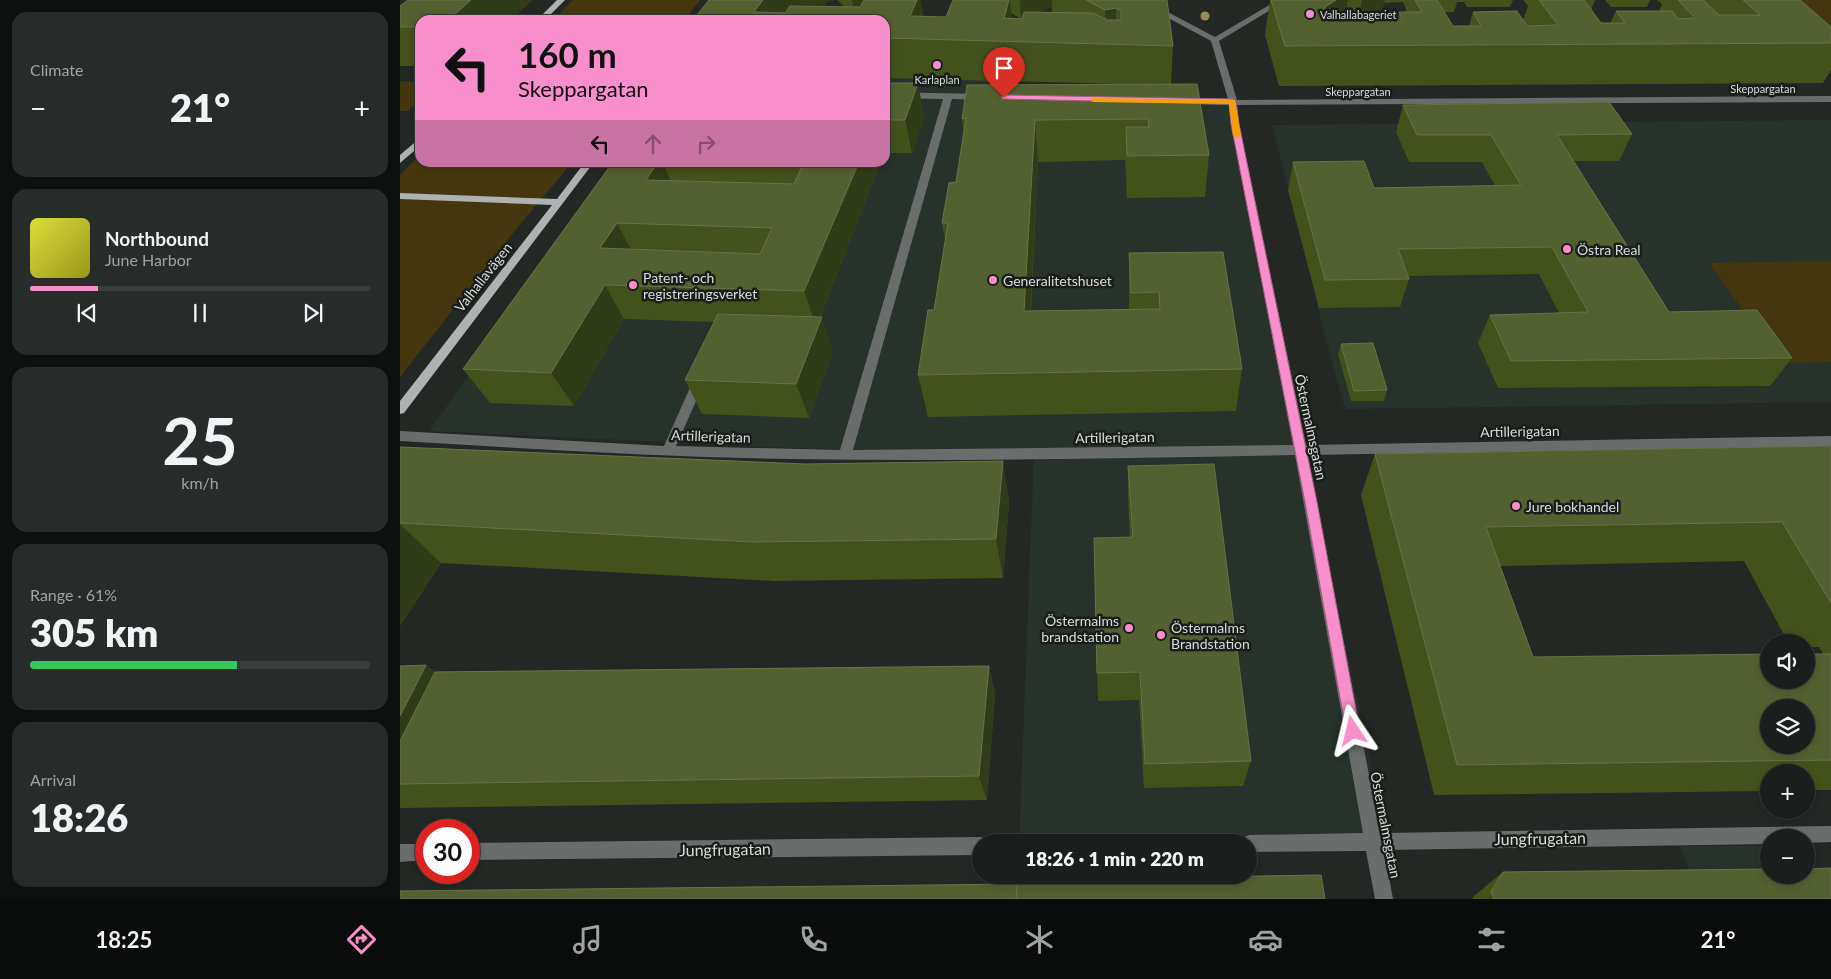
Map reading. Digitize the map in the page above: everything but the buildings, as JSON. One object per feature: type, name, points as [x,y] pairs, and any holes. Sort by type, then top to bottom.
[{"type":"main road","points":[[546,15],[561,0]]},
{"type":"main road","points":[[400,160],[415,146]]},
{"type":"main road","name":"Valhallavägen","points":[[400,410],[586,167]]},
{"type":"main road","points":[[400,196],[560,202]]},
{"type":"street","points":[[1138,0],[1215,40],[1283,0]]},
{"type":"street","name":"Östermalmsgatan","points":[[1215,40],[1233,102],[1235,124],[1311,502],[1384,899]]},
{"type":"street","points":[[890,95],[987,97]]},
{"type":"street","points":[[845,455],[948,97]]},
{"type":"street","name":"Skeppargatan","points":[[1174,101],[1831,99]]},
{"type":"street","points":[[668,450],[705,368]]},
{"type":"street","name":"Artillerigatan","points":[[400,436],[668,450],[845,455],[1300,451],[1831,441]]},
{"type":"street","points":[[1800,441],[1810,457]]},
{"type":"street","name":"Jungfrugatan","points":[[1257,844],[1440,839],[1831,834]]},
{"type":"street","name":"Jungfrugatan","points":[[480,852],[972,846]]},
{"type":"street","points":[[400,853],[415,852]]},
{"type":"shaded area","points":[[573,0],[700,0],[688,15],[558,15]]},
{"type":"shaded area","points":[[1779,0],[1831,0],[1831,48]]},
{"type":"shaded area","points":[[913,27],[1006,30],[983,97],[1229,100],[1388,846],[1257,848],[1257,834],[1019,834],[1034,450],[837,450],[429,431],[618,167],[890,167],[890,79]]},
{"type":"shaded area","points":[[400,81],[415,82],[415,105],[408,111],[400,111]]},
{"type":"shaded area","name":"Östra Real","points":[[1831,120],[1831,402],[1345,409],[1272,125]]},
{"type":"shaded area","points":[[415,160],[415,167],[569,167],[521,223],[400,377],[400,175]]},
{"type":"shaded area","points":[[1831,261],[1831,362],[1781,363],[1709,263]]},
{"type":"shaded area","points":[[1680,846],[1760,846],[1760,878],[1700,899]]},
{"type":"slow traffic","points":[[1093,99],[1233,102],[1237,136]]},
{"type":"place","name":"Valhallabageriet","points":[[1310,14]]},
{"type":"place","name":"Karlaplan","points":[[937,65]]},
{"type":"place","name":"Östra Real","points":[[1567,249]]},
{"type":"place","name":"Generalitetshuset","points":[[993,280]]},
{"type":"place","name":"Patent- och registreringsverket","points":[[633,285]]},
{"type":"place","name":"Jure bokhandel","points":[[1516,506]]},
{"type":"place","name":"Östermalms brandstation","points":[[1129,628]]},
{"type":"place","name":"Östermalms Brandstation","points":[[1161,635]]},
{"type":"route","points":[[1004,98],[1233,102],[1235,124],[1311,502],[1353,731]]}]
